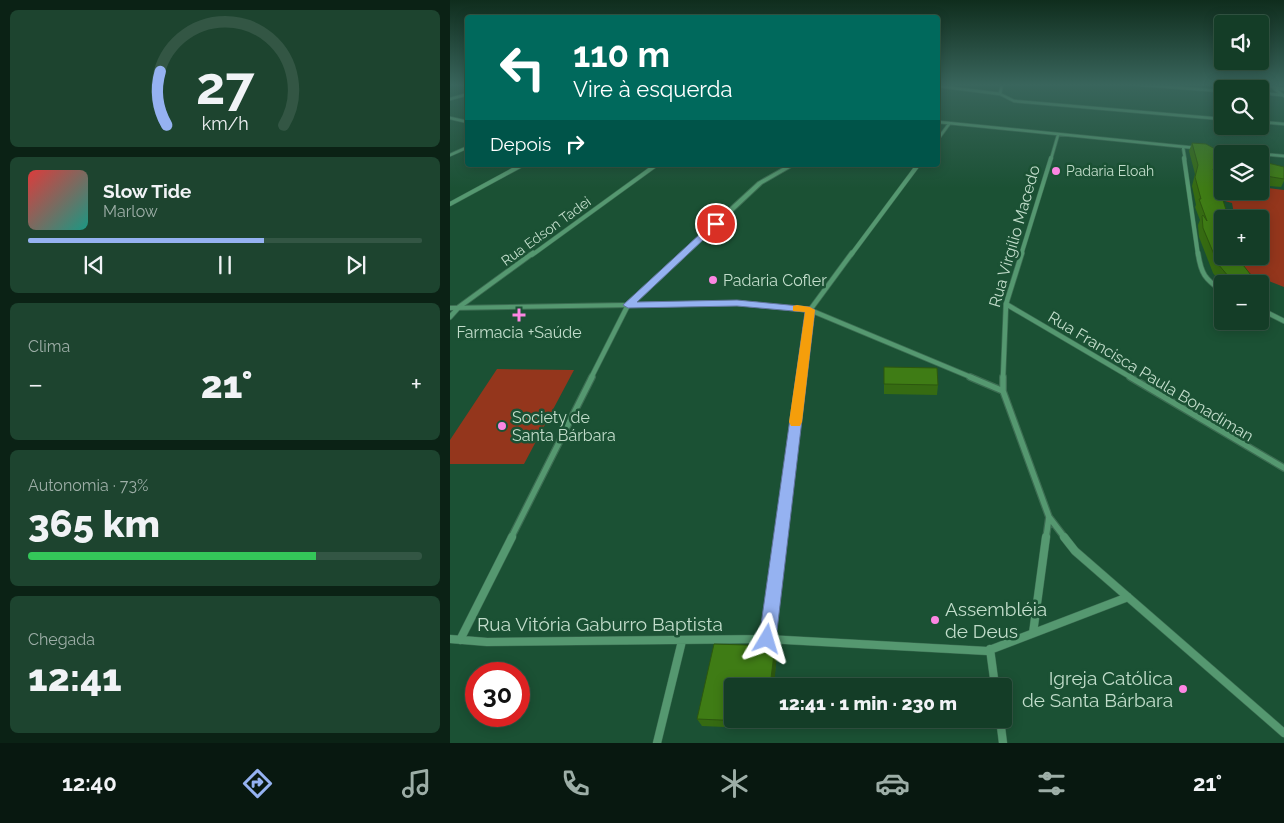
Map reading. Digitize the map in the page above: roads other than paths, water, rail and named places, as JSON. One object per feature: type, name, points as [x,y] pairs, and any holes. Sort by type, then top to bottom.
[{"type":"street","points":[[451,119],[465,121]]},
{"type":"street","points":[[940,122],[1203,149]]},
{"type":"street","points":[[1269,123],[1284,124]]},
{"type":"street","points":[[940,136],[949,124]]},
{"type":"street","name":"Rua Virgílio Macedo","points":[[1058,135],[1006,304],[1003,391],[1049,516],[1075,551],[1284,733]]},
{"type":"street","points":[[1183,147],[1200,268],[1207,281],[1214,286]]},
{"type":"street","points":[[450,155],[465,148]]},
{"type":"street","points":[[1269,155],[1284,156]]},
{"type":"street","points":[[450,204],[518,167]]},
{"type":"street","name":"Rua Edson Tadei","points":[[450,317],[454,308],[653,167]]},
{"type":"street","points":[[460,640],[628,305],[760,184],[789,167]]},
{"type":"street","points":[[767,639],[810,310],[917,167]]},
{"type":"street","points":[[454,308],[737,303],[810,310],[1003,391]]},
{"type":"street","name":"Rua Francisca Paula Bonadiman","points":[[1006,304],[1284,468]]},
{"type":"street","points":[[1269,314],[1284,321]]},
{"type":"street","name":"Rua Virgílio Macedo","points":[[1033,633],[1049,516]]},
{"type":"street","name":"Rua Vitória Gaburro Baptista","points":[[450,639],[487,642],[767,639],[987,651],[1128,597]]},
{"type":"street","points":[[656,743],[682,641]]},
{"type":"street","points":[[990,649],[994,678]]},
{"type":"street","points":[[1001,728],[1003,743]]},
{"type":"place","name":"Padaria Eloah","points":[[1056,171]]},
{"type":"place","name":"Padaria Cofler","points":[[713,280]]},
{"type":"place","name":"Farmacia +Saúde","points":[[519,315]]},
{"type":"place","name":"Society de Santa Bárbara","points":[[502,426]]},
{"type":"place","name":"Assembléia de Deus","points":[[935,620]]},
{"type":"place","name":"Igreja Católica de Santa Bárbara","points":[[1183,689]]}]
